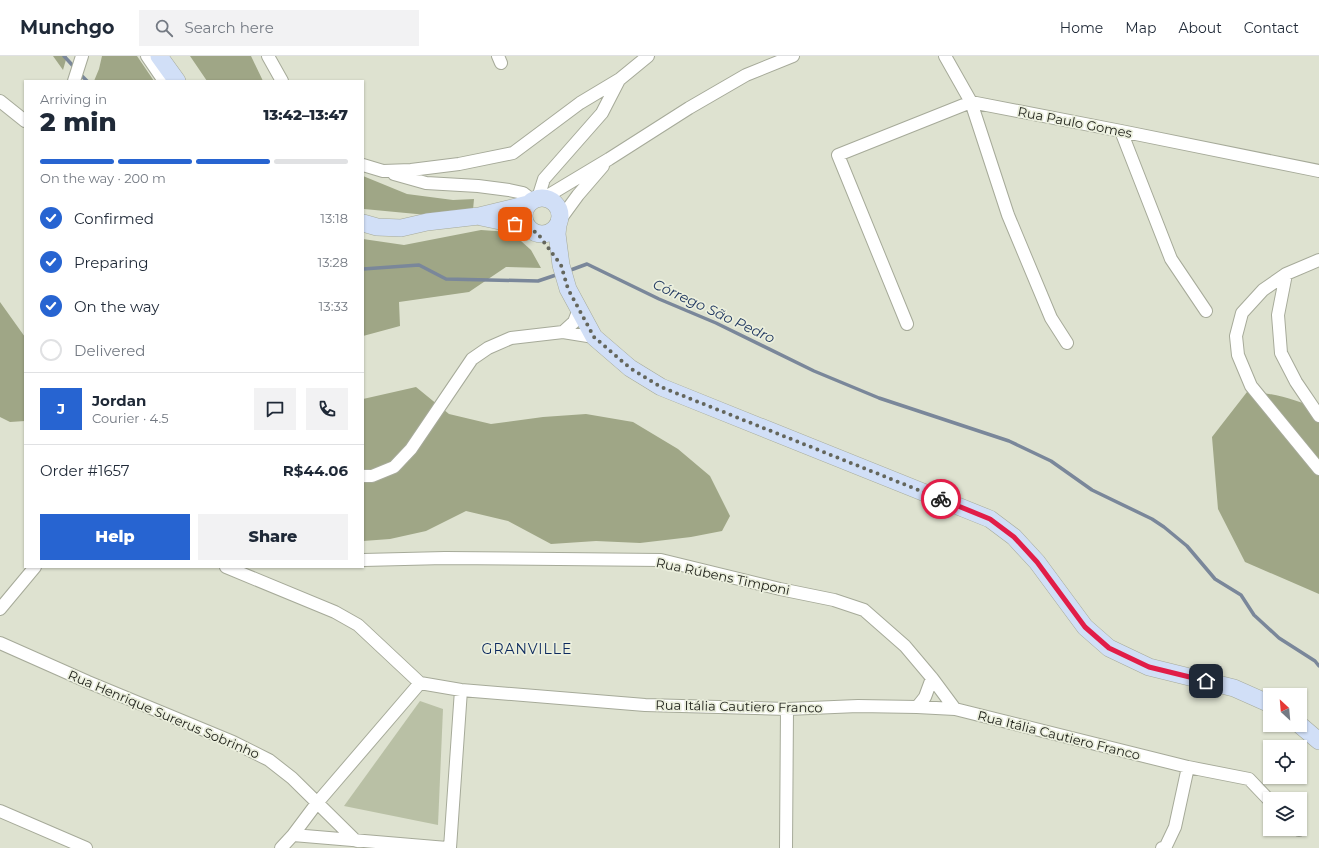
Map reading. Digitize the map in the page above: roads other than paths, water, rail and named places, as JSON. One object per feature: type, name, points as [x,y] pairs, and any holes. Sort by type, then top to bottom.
[{"type":"main road","points":[[159,56],[176,80]]},
{"type":"main road","points":[[535,200],[524,210],[524,222],[533,230],[561,266]]},
{"type":"main road","points":[[364,223],[377,227],[401,228],[427,222],[479,216],[535,200],[550,200],[559,208],[560,214],[557,234],[561,266],[568,289],[594,337],[630,368],[661,387],[990,519],[1014,537],[1028,552],[1085,627],[1109,648],[1149,667],[1234,688],[1263,701]]},
{"type":"main road","points":[[479,216],[533,230],[549,232],[559,223]]},
{"type":"main road","points":[[1307,731],[1319,741]]},
{"type":"street","points":[[74,80],[82,56]]},
{"type":"street","points":[[147,56],[163,80]]},
{"type":"street","points":[[268,56],[281,80]]},
{"type":"street","points":[[383,171],[411,170],[459,164],[513,153],[580,103],[620,79],[648,56]]},
{"type":"street","points":[[535,200],[609,159],[689,108],[746,75],[794,56]]},
{"type":"street","points":[[945,56],[971,102],[1008,216],[1051,318],[1067,343]]},
{"type":"street","points":[[535,200],[544,179],[602,112],[620,79]]},
{"type":"street","points":[[0,101],[24,120]]},
{"type":"street","points":[[907,324],[838,155],[971,102]]},
{"type":"street","name":"Rua Paulo Gomes","points":[[971,102],[1319,171]]},
{"type":"street","points":[[1121,131],[1170,259],[1206,310]]},
{"type":"street","points":[[559,223],[578,195],[609,159]]},
{"type":"street","points":[[364,165],[426,183],[478,186],[509,190],[523,193],[535,200]]},
{"type":"street","points":[[1319,260],[1286,274],[1263,290],[1242,313],[1236,336],[1238,355],[1251,386],[1319,470]]},
{"type":"street","points":[[1286,274],[1278,315],[1281,353],[1296,382],[1319,416]]},
{"type":"street","points":[[563,332],[574,322],[579,309]]},
{"type":"street","points":[[364,476],[372,476],[394,467],[411,449],[472,359],[488,348],[511,338],[563,332],[594,337]]},
{"type":"street","name":"Rua Rúbens Timponi","points":[[364,560],[445,558],[661,560],[780,589],[834,600],[864,610],[904,646],[932,678],[955,709]]},
{"type":"street","points":[[0,609],[34,568]]},
{"type":"street","points":[[228,568],[335,612],[358,625],[420,683],[317,803],[293,835],[281,848]]},
{"type":"street","name":"Rua Henrique Surerus Sobrinho","points":[[0,643],[88,682],[233,742],[269,760],[292,778],[356,841]]},
{"type":"street","points":[[917,707],[925,697],[932,678]]},
{"type":"street","name":"Rua Itália Cautiero Franco","points":[[420,683],[461,690],[644,705],[787,709],[858,706],[955,709],[1188,767],[1249,779],[1263,793]]},
{"type":"street","points":[[293,835],[448,848],[461,690]]},
{"type":"street","points":[[786,848],[787,709]]},
{"type":"street","points":[[1164,848],[1175,827],[1188,767]]},
{"type":"street","points":[[0,811],[86,848]]},
{"type":"waterway","name":"Córrego São Pedro","points":[[64,56],[75,68]]},
{"type":"waterway","name":"Córrego São Pedro","points":[[79,73],[86,80]]},
{"type":"waterway","name":"Córrego São Pedro","points":[[568,271],[587,264],[659,299],[716,323],[814,371],[879,398],[1009,441],[1051,461],[1092,490],[1152,519],[1164,527],[1187,546],[1215,579],[1241,595],[1254,615],[1279,638],[1315,661],[1319,666]]},
{"type":"waterway","name":"Córrego São Pedro","points":[[364,269],[419,265],[446,279],[538,281],[559,274]]},
{"type":"district","name":"GRANVILLE","points":[[527,649]]}]
